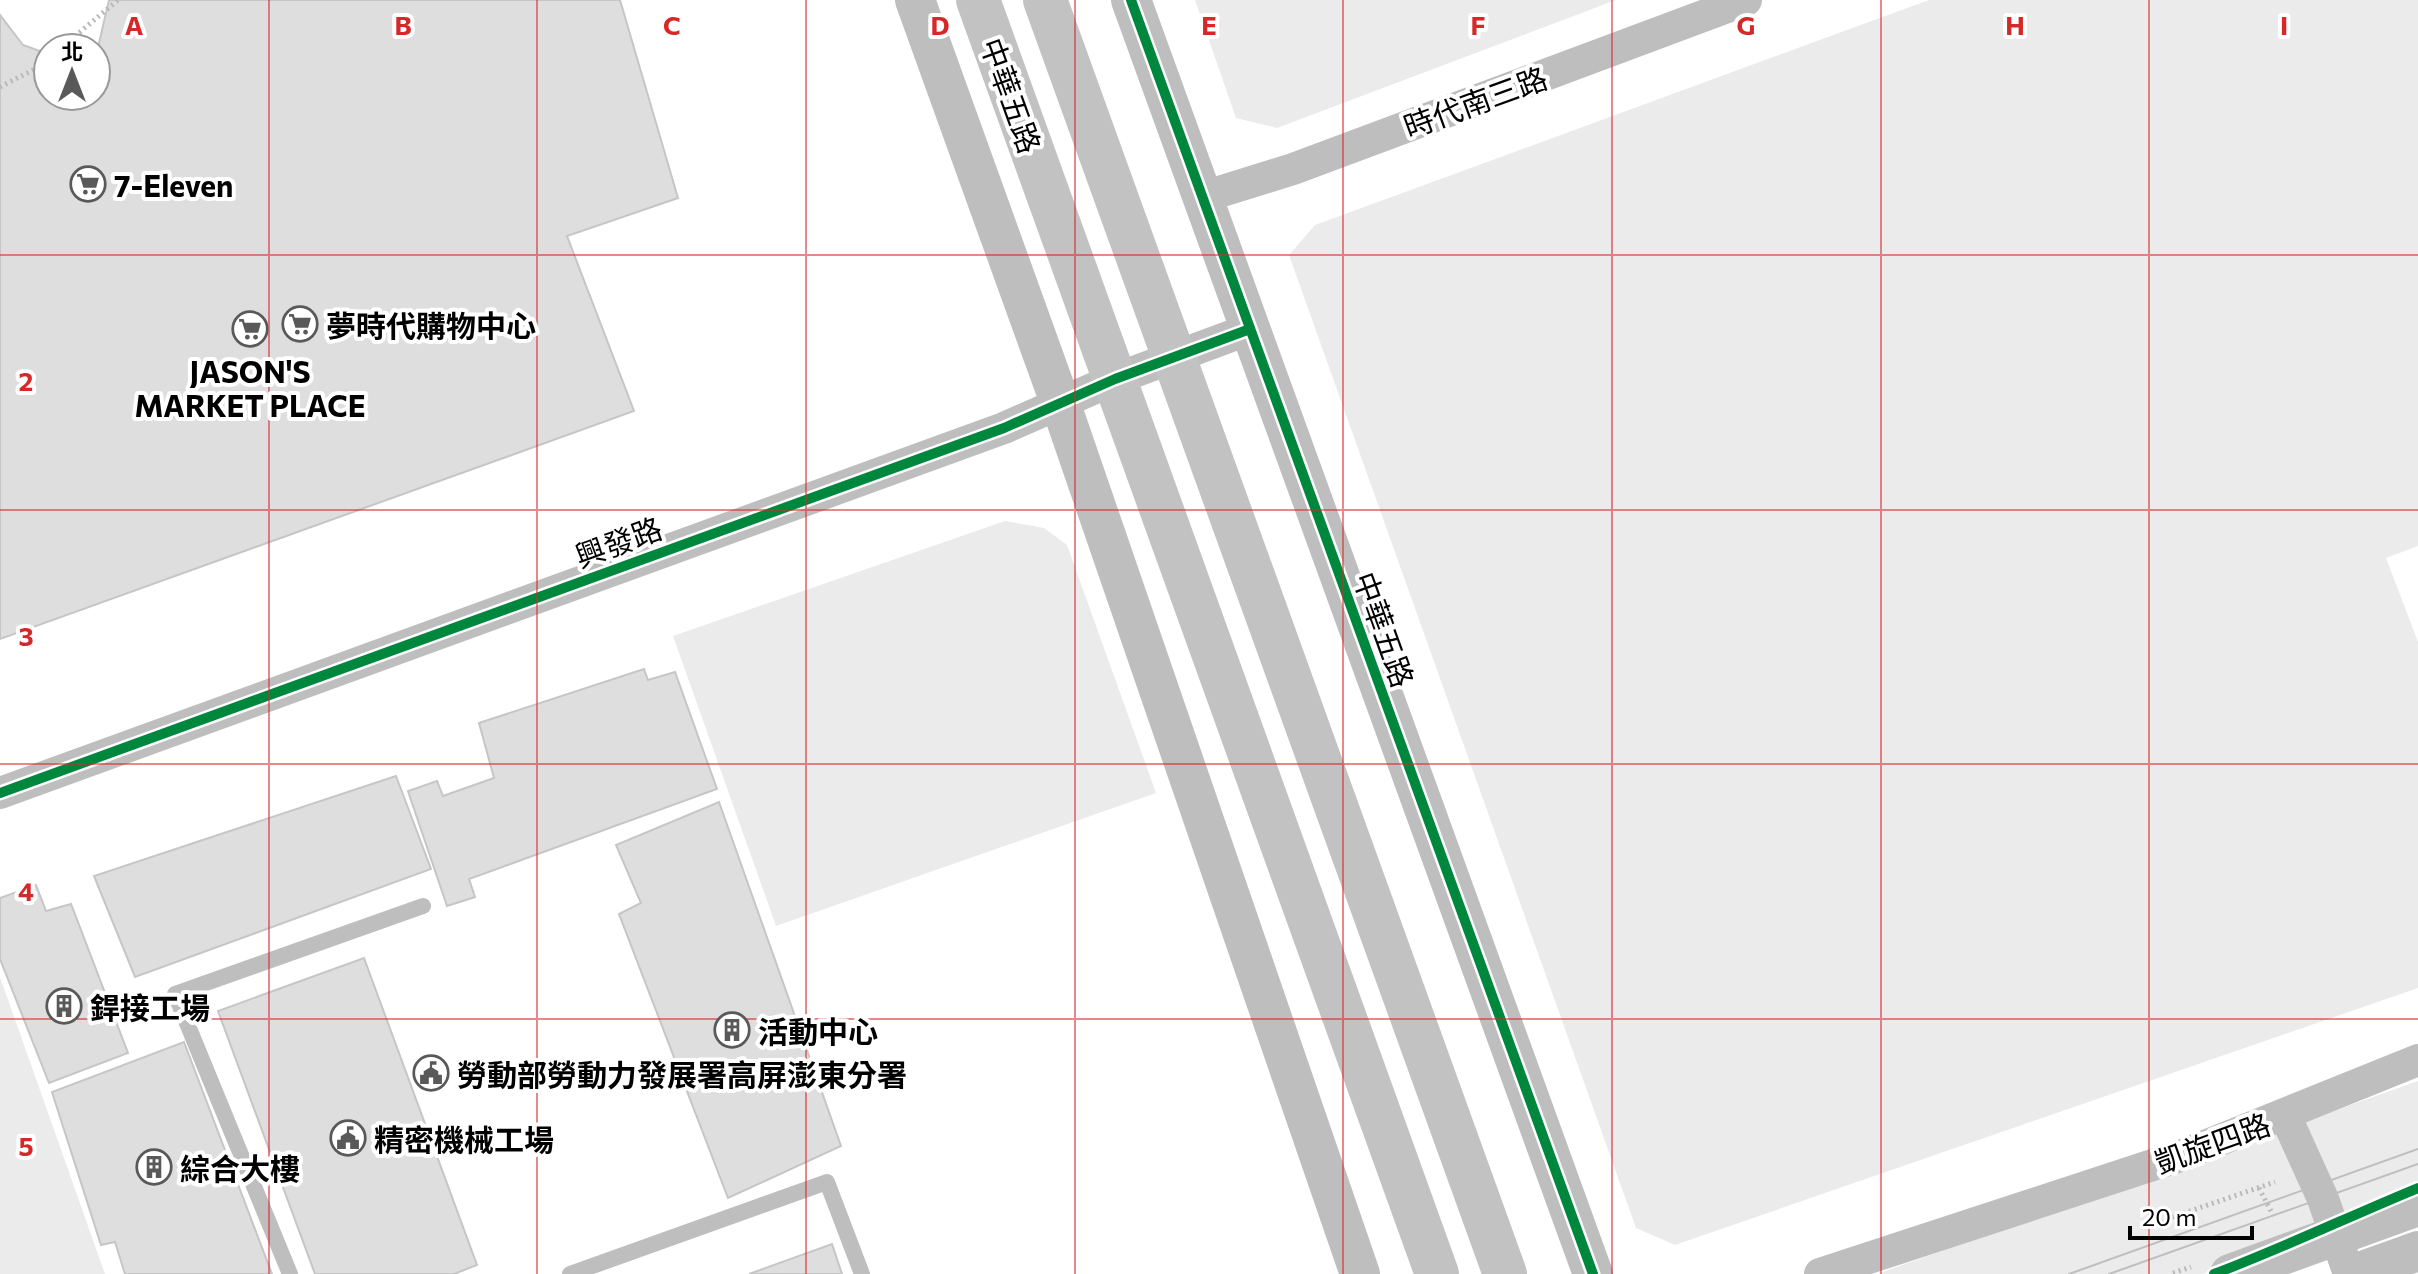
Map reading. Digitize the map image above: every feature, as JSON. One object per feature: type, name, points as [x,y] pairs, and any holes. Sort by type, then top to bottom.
[{"type":"main road","name":"中華五路","points":[[978,0],[1437,1274]]},
{"type":"main road","name":"中華五路","points":[[1045,0],[1505,1274]]},
{"type":"street","name":"中華五路","points":[[915,0],[1061,405],[1360,1274]]},
{"type":"street","name":"中華五路","points":[[1131,0],[1593,1274]]},
{"type":"street","name":"時代南三路","points":[[1203,197],[1293,169],[1746,0]]},
{"type":"street","name":"興發路","points":[[0,793],[1061,405],[1115,379],[1250,329]]},
{"type":"street","name":"凱旋四路","points":[[1820,1274],[2180,1156],[2418,1060]]},
{"type":"street","points":[[2285,1115],[2336,1236],[2359,1273],[2418,1251]]},
{"type":"street","points":[[2230,1274],[2418,1206]]},
{"type":"lane","points":[[290,1274],[175,994],[423,906]]},
{"type":"lane","points":[[570,1274],[827,1182],[862,1274]]},
{"type":"path","points":[[80,32],[118,0]]},
{"type":"path","points":[[0,87],[32,71]]},
{"type":"path","points":[[2259,1188],[2276,1225]]},
{"type":"path","points":[[2155,1223],[2234,1198]]},
{"type":"shaded area","points":[[1195,0],[1616,0],[1277,128],[1236,118]]},
{"type":"shaded area","points":[[1929,0],[2418,0],[2418,546],[2386,558],[2418,642],[2418,988],[1675,1245],[1636,1228],[1289,255],[1315,225]]},
{"type":"shaded area","points":[[1005,521],[1044,528],[1067,545],[1156,793],[776,926],[673,636]]},
{"type":"shaded area","points":[[0,977],[105,1274],[0,1274]]},
{"type":"shaded area","points":[[2418,1081],[2418,1197],[2203,1274],[1877,1274]]},
{"type":"building","name":"夢時代購物中心","points":[[109,0],[620,0],[678,198],[567,236],[634,411],[0,639],[0,15],[23,45],[32,48],[32,112],[112,112],[112,32],[102,32]]},
{"type":"building","points":[[644,669],[648,680],[675,672],[717,789],[469,879],[475,897],[447,906],[408,791],[437,781],[443,796],[494,778],[479,723]]},
{"type":"building","points":[[396,776],[431,869],[135,977],[94,876]]},
{"type":"building","name":"活動中心","points":[[719,802],[841,1146],[728,1198],[619,914],[641,903],[616,845]]},
{"type":"building","name":"銲接工場","points":[[36,885],[46,911],[71,904],[128,1053],[49,1083],[0,959],[0,898]]},
{"type":"building","name":"精密機械工場","points":[[364,958],[477,1265],[454,1274],[315,1274],[218,1011]]},
{"type":"building","name":"綜合大樓","points":[[184,1042],[272,1274],[125,1274],[115,1242],[101,1245],[52,1092]]},
{"type":"building","points":[[832,1244],[842,1274],[749,1274]]},
{"type":"tram line","points":[[2069,1274],[2418,1149]]},
{"type":"tram line","points":[[2109,1274],[2418,1164]]},
{"type":"cycle path","points":[[1131,0],[1593,1274]]},
{"type":"cycle path","points":[[0,793],[1004,428],[1115,379],[1250,329]]},
{"type":"cycle path","points":[[2214,1274],[2418,1188]]},
{"type":"place","name":"7-Eleven","points":[[88,184]]},
{"type":"place","name":"夢時代購物中心","points":[[300,324]]},
{"type":"place","name":"JASON'S MARKET PLACE","points":[[250,329]]},
{"type":"place","name":"銲接工場","points":[[64,1006]]},
{"type":"place","name":"活動中心","points":[[732,1030]]},
{"type":"place","name":"勞動部勞動力發展署高屏澎東分署","points":[[431,1073]]},
{"type":"place","name":"精密機械工場","points":[[348,1138]]},
{"type":"place","name":"綜合大樓","points":[[154,1167]]}]
